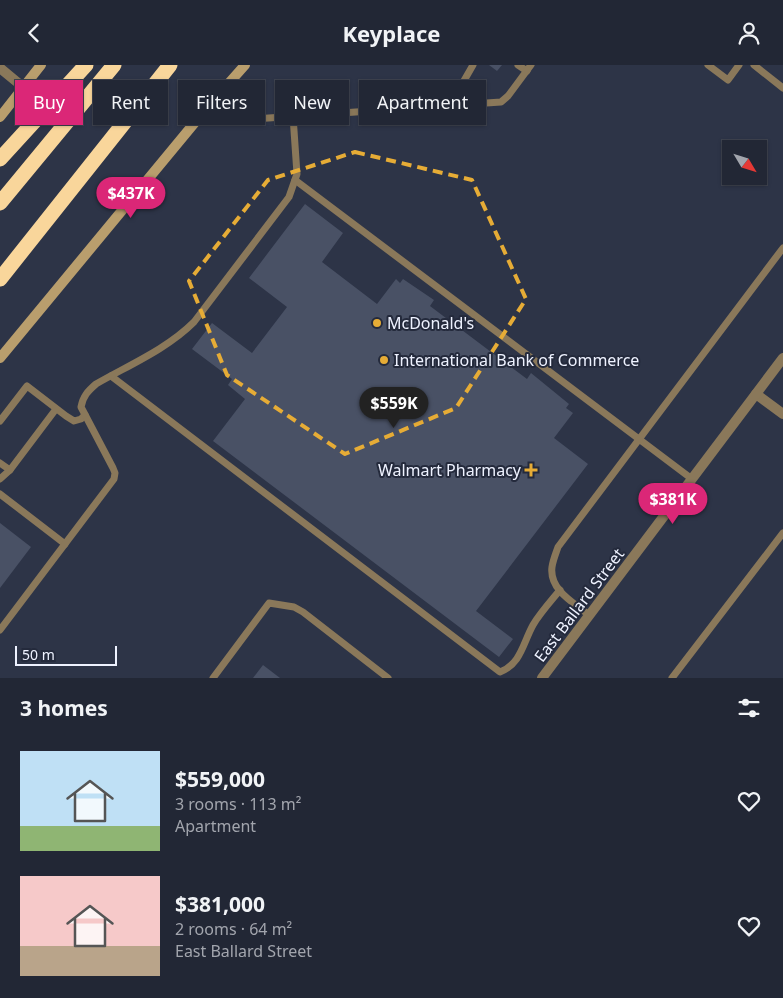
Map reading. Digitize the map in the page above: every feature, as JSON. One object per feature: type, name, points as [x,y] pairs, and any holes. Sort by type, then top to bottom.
[{"type":"highway","points":[[0,159],[86,65]]},
{"type":"highway","points":[[0,203],[114,65]]},
{"type":"highway","points":[[0,279],[170,65]]},
{"type":"main road","points":[[29,80],[41,65]]},
{"type":"main road","points":[[232,80],[245,65]]},
{"type":"main road","points":[[0,117],[15,97]]},
{"type":"main road","points":[[0,358],[193,125]]},
{"type":"street","points":[[0,68],[15,80]]},
{"type":"street","name":"East Ballard Street","points":[[542,678],[783,358]]},
{"type":"street","points":[[756,394],[783,414]]},
{"type":"lane","points":[[464,80],[473,65]]},
{"type":"lane","points":[[486,102],[502,101],[508,96],[529,68],[518,65]]},
{"type":"lane","points":[[708,65],[728,80],[740,65]]},
{"type":"lane","points":[[754,65],[783,88]]},
{"type":"lane","points":[[0,630],[114,479],[115,473],[113,468],[81,407],[82,399],[96,384],[165,345],[194,323],[289,197],[295,180],[297,163],[294,125]]},
{"type":"lane","points":[[295,180],[692,479]]},
{"type":"lane","points":[[590,615],[552,581],[552,566],[558,547],[783,248]]},
{"type":"lane","points":[[111,376],[500,672],[509,668],[516,659],[523,649],[533,625],[560,590]]},
{"type":"lane","points":[[0,421],[27,386],[74,421],[81,419],[85,415]]},
{"type":"lane","points":[[0,479],[10,470],[56,409]]},
{"type":"lane","points":[[0,463],[10,470]]},
{"type":"lane","points":[[0,494],[65,544]]},
{"type":"lane","points":[[672,678],[783,533]]},
{"type":"lane","points":[[213,678],[269,603],[288,606],[303,612],[388,678]]},
{"type":"highlighted area","points":[[355,152],[472,180],[526,299],[456,408],[345,454],[227,375],[189,281],[268,180]]},
{"type":"building","points":[[489,65],[502,65],[497,71]]},
{"type":"building","points":[[305,204],[343,233],[322,262],[377,304],[396,279],[400,283],[403,279],[434,300],[430,306],[527,379],[531,373],[569,404],[566,408],[573,413],[554,438],[588,464],[476,611],[513,639],[499,657],[213,441],[245,399],[228,385],[232,379],[192,349],[212,323],[252,353],[287,307],[249,278]]},
{"type":"building","points":[[0,523],[31,547],[0,588]]},
{"type":"building","points":[[263,665],[280,678],[253,678]]},
{"type":"place","name":"McDonald's","points":[[377,323]]},
{"type":"place","name":"International Bank of Commerce","points":[[384,360]]},
{"type":"place","name":"Walmart Pharmacy","points":[[531,470]]}]
